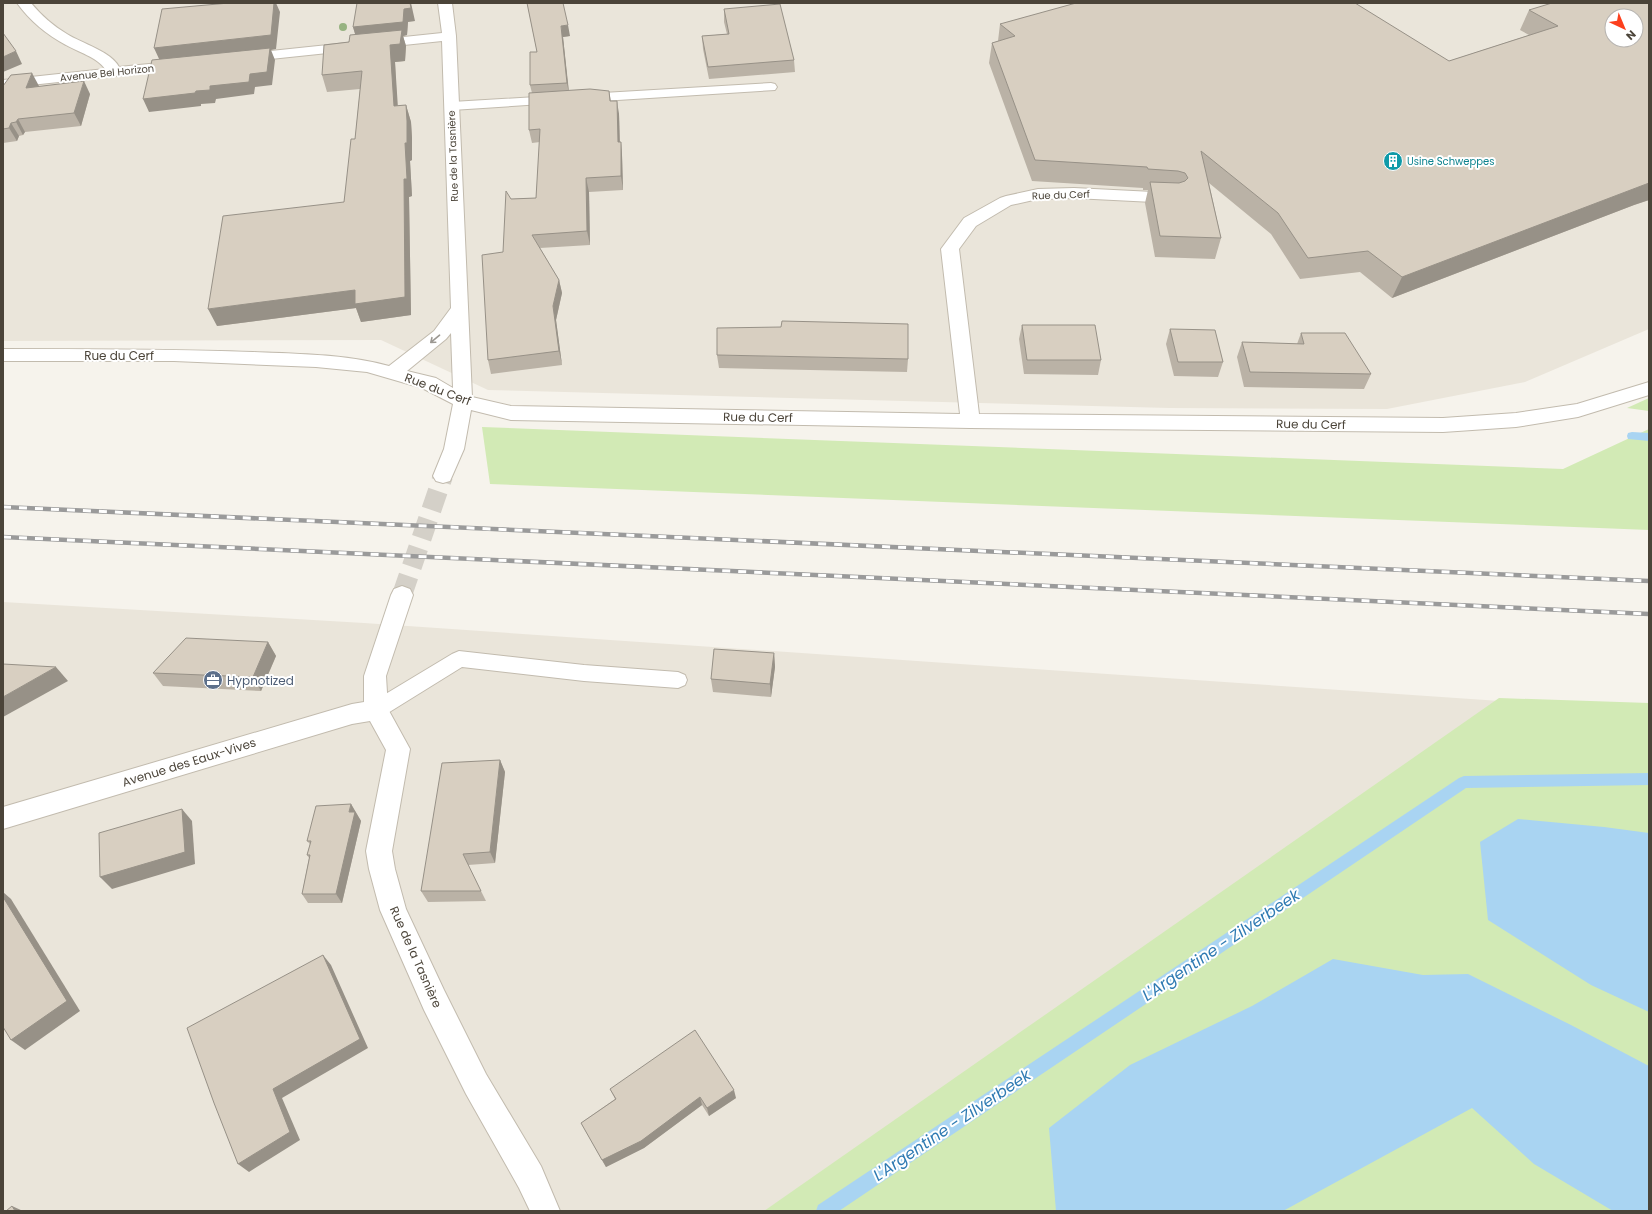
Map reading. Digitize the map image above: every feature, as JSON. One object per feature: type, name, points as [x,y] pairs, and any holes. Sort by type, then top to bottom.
[{"type":"street","points":[[24,3],[33,15],[52,32],[104,59],[111,65],[114,72]]},
{"type":"street","name":"Rue de la Tasnière","points":[[443,476],[454,449],[463,401],[449,36],[445,3]]},
{"type":"street","points":[[231,60],[449,36]]},
{"type":"street","name":"Avenue Bel Horizon","points":[[3,84],[192,64]]},
{"type":"street","name":"Rue du Cerf","points":[[970,420],[950,249],[970,222],[1006,201],[1038,194],[1074,192],[1173,198]]},
{"type":"street","points":[[393,372],[440,335],[459,309]]},
{"type":"street","name":"Rue du Cerf","points":[[3,355],[174,355],[316,361],[367,366],[429,383],[463,401],[511,413],[1443,425],[1516,420],[1578,410],[1649,388]]},
{"type":"street","name":"Rue de la Tasnière","points":[[402,595],[375,676],[376,710],[398,749],[379,851],[393,910],[434,1000],[476,1084],[530,1177],[546,1211]]},
{"type":"street","name":"Avenue des Eaux-Vives","points":[[3,818],[352,714],[376,710]]},
{"type":"lane","points":[[452,106],[771,86]]},
{"type":"lane","points":[[376,710],[459,659],[584,673],[678,680]]},
{"type":"shaded area","points":[[3,3],[1649,3],[1649,329],[1525,382],[1387,409],[1169,408],[488,390],[381,340],[3,341]]},
{"type":"shaded area","points":[[3,602],[364,623],[1500,701],[765,1211],[3,1211]]},
{"type":"green space","points":[[1649,398],[1649,411],[1627,408]]},
{"type":"green space","points":[[482,427],[1563,469],[1649,429],[1649,530],[490,484]]},
{"type":"green space","points":[[1499,698],[1649,703],[1649,1211],[764,1211]]},
{"type":"water","points":[[1518,819],[1649,833],[1649,1012],[1591,985],[1488,920],[1480,842]]},
{"type":"water","points":[[1333,959],[1423,975],[1468,974],[1571,1025],[1649,1066],[1649,1211],[1613,1211],[1534,1164],[1472,1108],[1283,1211],[1056,1211],[1049,1128],[1130,1065],[1252,1006]]},
{"type":"building","points":[[229,3],[274,3],[271,35],[154,48],[162,9]]},
{"type":"building","points":[[357,3],[410,3],[411,8],[404,9],[403,22],[353,27]]},
{"type":"building","points":[[527,3],[563,3],[568,25],[561,26],[567,83],[530,85],[530,52],[537,52]]},
{"type":"building","name":"Usine Schweppes","points":[[1076,3],[1355,3],[1449,61],[1558,26],[1529,10],[1552,3],[1649,3],[1649,183],[1402,277],[1368,251],[1308,258],[1278,213],[1201,151],[1221,238],[1160,236],[1150,182],[1179,183],[1188,178],[1185,173],[1178,171],[1148,169],[1147,167],[1035,160],[992,43],[1015,36],[1000,24]]},
{"type":"building","points":[[780,4],[794,60],[708,67],[702,36],[729,34],[724,9]]},
{"type":"building","points":[[402,30],[400,44],[390,45],[394,106],[406,105],[407,121],[407,143],[405,143],[407,179],[404,179],[405,297],[355,304],[355,290],[208,309],[223,216],[344,202],[351,139],[355,139],[362,71],[322,75],[324,45],[349,42],[350,35]]},
{"type":"building","points":[[3,33],[16,51],[3,57]]},
{"type":"building","points":[[270,48],[267,72],[250,74],[249,82],[210,86],[210,90],[196,91],[195,93],[143,99],[152,60]]},
{"type":"building","points":[[32,73],[26,88],[84,81],[74,113],[18,119],[16,122],[11,123],[9,128],[3,129],[3,86],[11,75]]},
{"type":"building","points":[[590,89],[609,91],[610,101],[617,101],[618,142],[621,142],[621,176],[586,178],[587,231],[532,235],[559,280],[553,306],[559,351],[488,360],[482,255],[503,252],[506,191],[511,199],[536,198],[540,129],[529,130],[529,93]]},
{"type":"building","points":[[782,321],[908,324],[908,359],[717,355],[717,328],[781,327]]},
{"type":"building","points":[[1022,325],[1095,325],[1101,360],[1027,360]]},
{"type":"building","points":[[1170,329],[1215,330],[1223,362],[1178,362]]},
{"type":"building","points":[[1301,333],[1345,333],[1371,374],[1250,372],[1242,342],[1304,344]]},
{"type":"building","points":[[186,638],[268,642],[253,677],[153,673]]},
{"type":"building","points":[[714,649],[774,653],[770,684],[711,679]]},
{"type":"building","points":[[3,664],[56,667],[3,697]]},
{"type":"building","points":[[500,760],[490,852],[463,854],[481,891],[421,891],[442,763]]},
{"type":"building","points":[[351,804],[349,812],[355,812],[336,894],[302,894],[310,855],[307,855],[311,841],[307,841],[316,806]]},
{"type":"building","points":[[182,809],[185,852],[100,877],[99,833]]},
{"type":"building","points":[[3,897],[67,1001],[11,1040],[3,1027]]},
{"type":"building","points":[[323,955],[360,1039],[273,1089],[290,1132],[238,1164],[187,1028]]},
{"type":"building","points":[[695,1030],[734,1090],[707,1108],[700,1097],[641,1141],[602,1160],[581,1123],[616,1099],[610,1089]]},
{"type":"building","points":[[12,1206],[15,1211],[6,1211]]},
{"type":"waterway","points":[[1632,436],[1649,437]]},
{"type":"waterway","name":"L'Argentine - Zilverbeek","points":[[824,1211],[1464,782],[1649,779]]},
{"type":"tunnel","points":[[402,595],[443,476]]},
{"type":"railway","points":[[3,507],[1649,581]]},
{"type":"railway","points":[[3,537],[1649,614]]},
{"type":"place","name":"Usine Schweppes","points":[[1393,161]]},
{"type":"place","name":"Hypnotized","points":[[213,680]]}]
